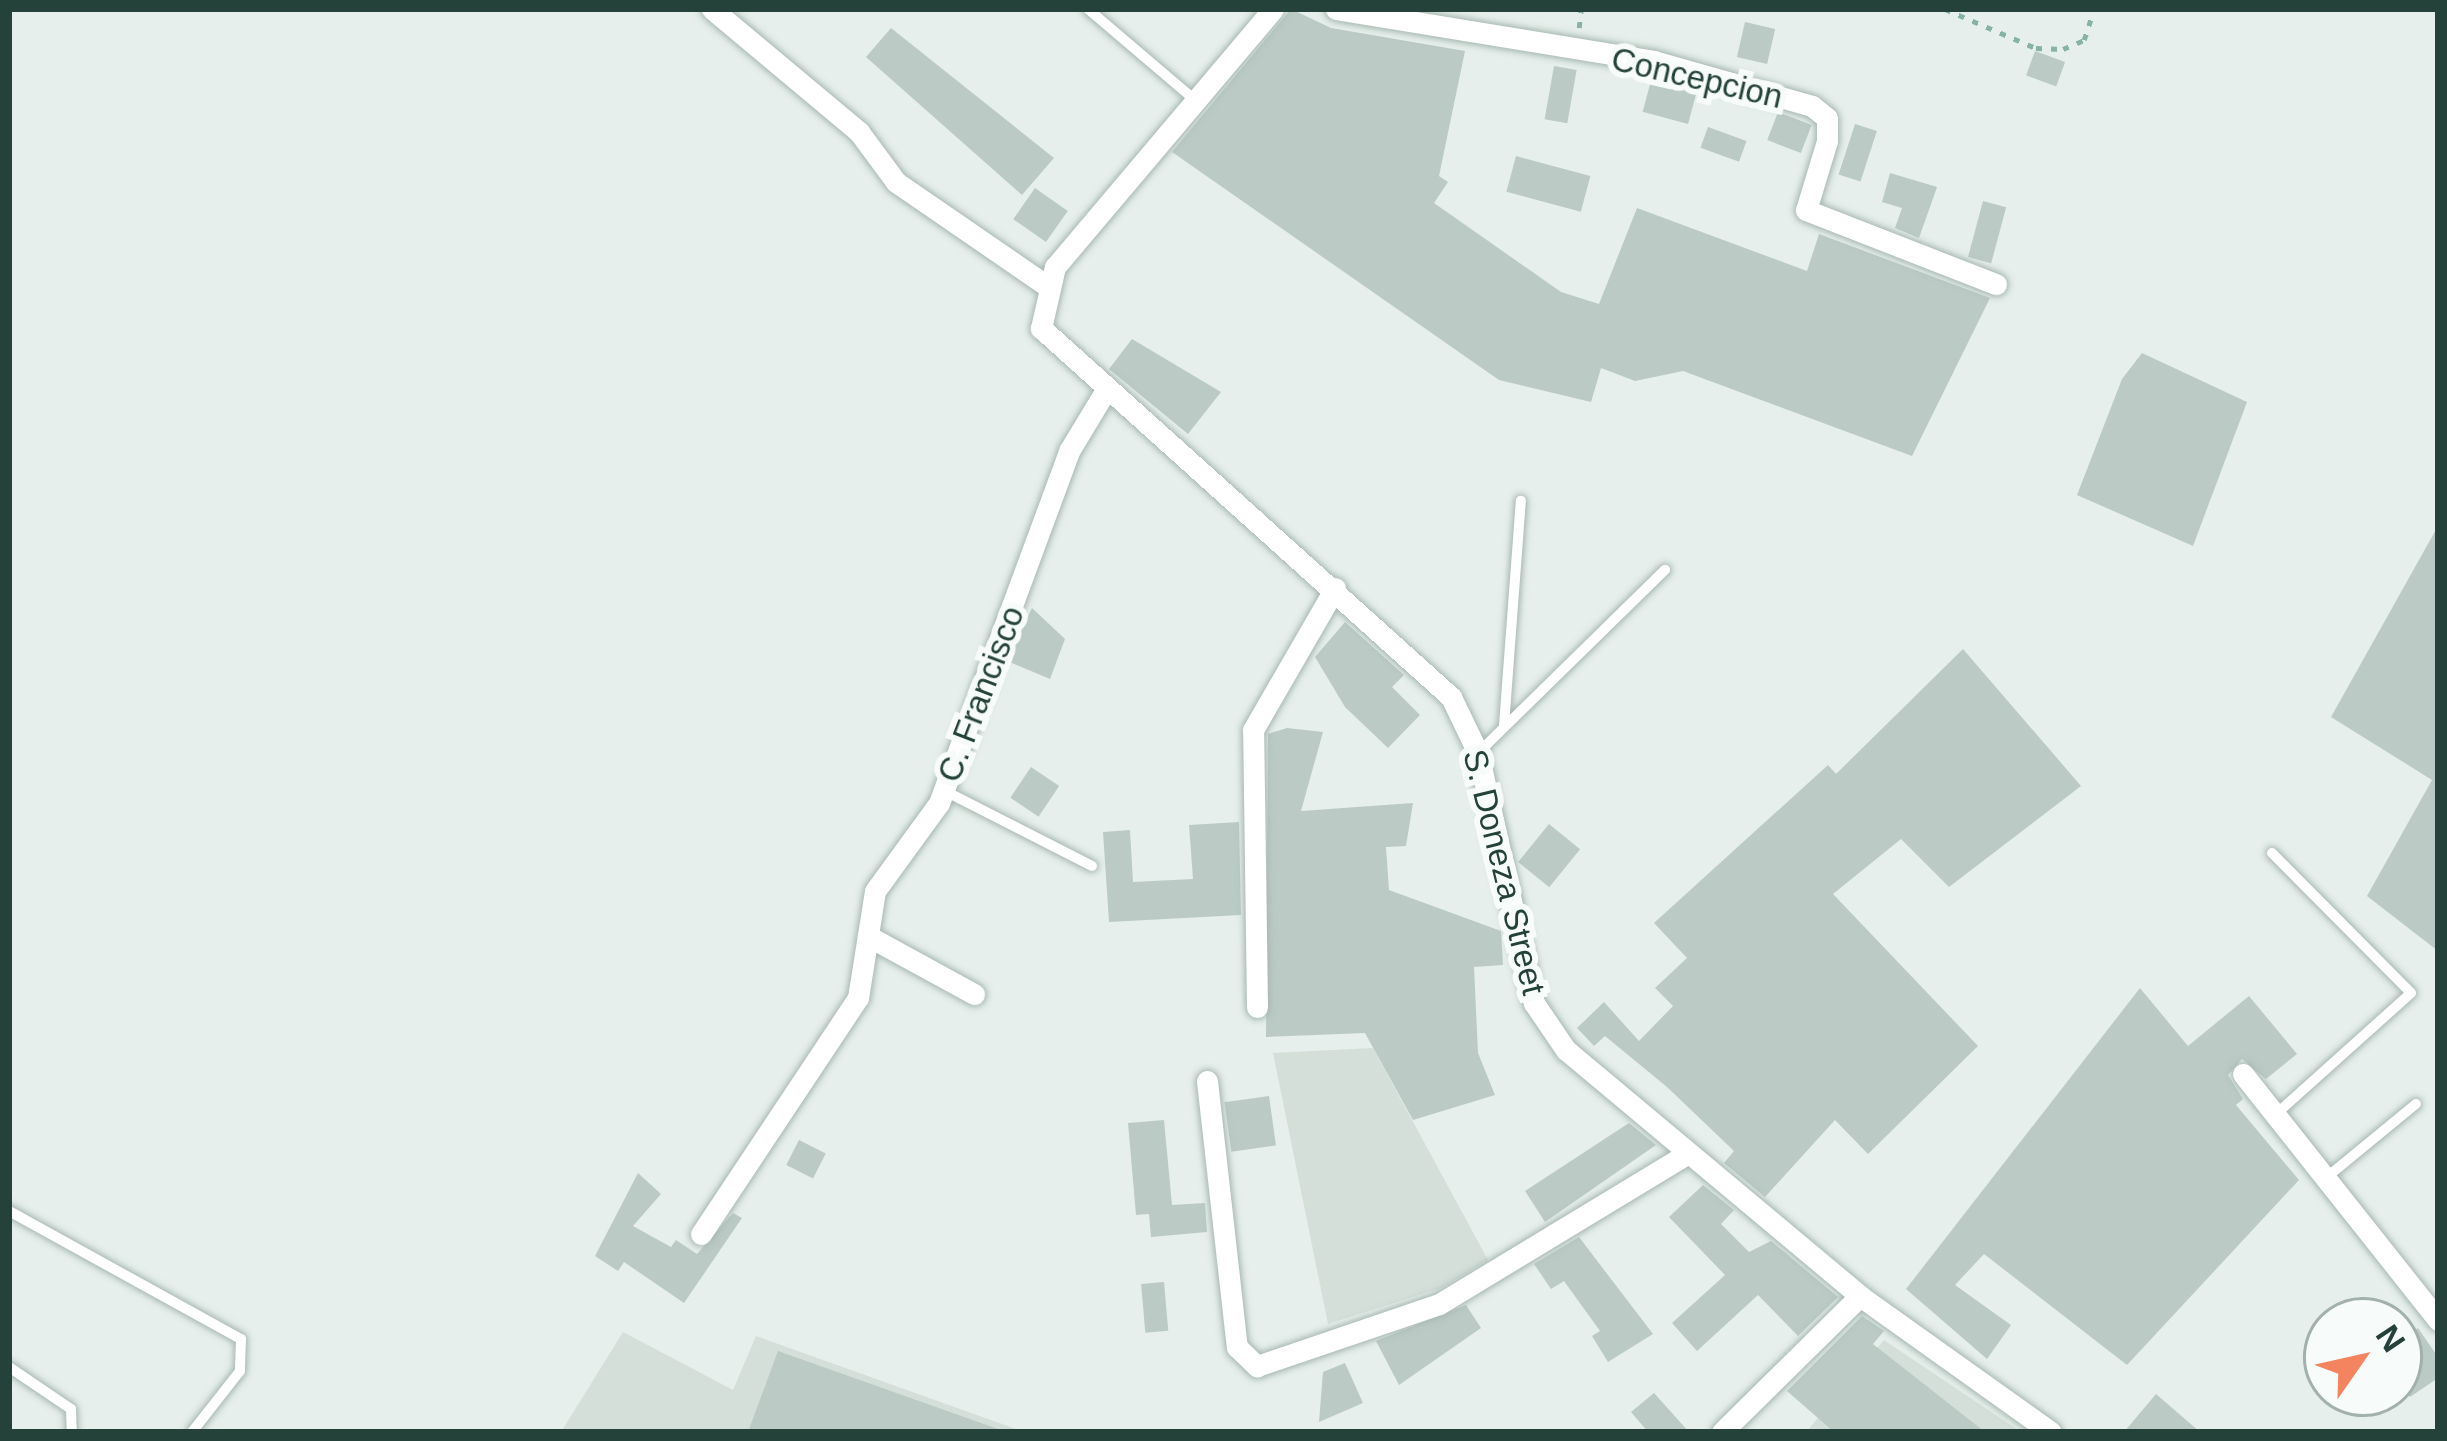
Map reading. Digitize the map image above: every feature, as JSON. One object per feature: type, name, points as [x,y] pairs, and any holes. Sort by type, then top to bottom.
[{"type":"street","points":[[712,9],[859,132],[896,182],[1046,285],[1273,9]]},
{"type":"street","name":"Concepcion","points":[[1336,9],[1654,61],[1812,106],[1827,118],[1827,142],[1806,210],[1996,284]]},
{"type":"street","name":"S. Doneza Street","points":[[1046,285],[1041,328],[1426,669],[1478,753],[1541,1018],[1683,1156],[1860,1296],[2050,1432]]},
{"type":"street","name":"C. Francisco","points":[[700,1234],[848,1018],[875,891],[945,791],[1070,451],[1106,390]]},
{"type":"street","points":[[1257,1007],[1253,730],[1335,588]]},
{"type":"street","points":[[868,936],[974,994]]},
{"type":"street","points":[[2242,1074],[2438,1320]]},
{"type":"street","points":[[1207,1082],[1237,1347],[1257,1366],[1439,1304],[1683,1156]]},
{"type":"street","points":[[1722,1432],[1860,1296]]},
{"type":"lane","points":[[1088,9],[1197,101]]},
{"type":"lane","points":[[1504,727],[1521,501]]},
{"type":"lane","points":[[1478,753],[1665,570]]},
{"type":"lane","points":[[945,791],[1092,866]]},
{"type":"lane","points":[[2272,853],[2411,993],[2276,1114]]},
{"type":"lane","points":[[2327,1177],[2416,1104]]},
{"type":"lane","points":[[9,1211],[241,1339],[240,1371],[192,1432]]},
{"type":"lane","points":[[9,1367],[71,1409],[72,1432]]},
{"type":"path","points":[[1945,9],[2036,48],[2062,49],[2084,40],[2094,9]]},
{"type":"path","points":[[2135,9],[2146,9]]},
{"type":"shaded area","points":[[1373,1048],[1488,1260],[1441,1288],[1328,1324],[1273,1053]]},
{"type":"shaded area","points":[[623,1332],[733,1390],[756,1336],[1024,1432],[561,1432]]},
{"type":"shaded area","points":[[1884,1340],[2021,1432],[1806,1432]]},
{"type":"building","points":[[1291,9],[1331,28],[1465,51],[1439,176],[1448,182],[1434,203],[1561,292],[1599,304],[1637,208],[1807,271],[1819,234],[1990,298],[1912,456],[1683,371],[1635,381],[1601,368],[1591,402],[1499,380],[1172,152]]},
{"type":"building","points":[[1745,22],[1775,29],[1767,64],[1737,57]]},
{"type":"building","points":[[891,28],[1054,158],[1022,195],[866,57]]},
{"type":"building","points":[[2035,51],[2065,62],[2056,86],[2026,75]]},
{"type":"building","points":[[1554,66],[1577,70],[1567,123],[1545,119]]},
{"type":"building","points":[[1652,77],[1697,89],[1688,124],[1643,112]]},
{"type":"building","points":[[1778,112],[1812,125],[1801,153],[1767,140]]},
{"type":"building","points":[[1855,124],[1877,131],[1860,182],[1839,174]]},
{"type":"building","points":[[1708,127],[1747,141],[1739,162],[1700,148]]},
{"type":"building","points":[[1516,156],[1590,176],[1581,212],[1506,192]]},
{"type":"building","points":[[1890,173],[1937,187],[1919,238],[1895,228],[1902,208],[1882,202]]},
{"type":"building","points":[[1035,188],[1068,211],[1046,242],[1013,219]]},
{"type":"building","points":[[1983,201],[2006,207],[1991,263],[1968,257]]},
{"type":"building","points":[[1132,339],[1221,392],[1188,434],[1109,369]]},
{"type":"building","points":[[2142,353],[2247,402],[2193,546],[2077,495],[2122,379]]},
{"type":"building","points":[[2438,526],[2438,951],[2367,896],[2432,780],[2331,717]]},
{"type":"building","points":[[1032,608],[1065,639],[1050,679],[1007,661]]},
{"type":"building","points":[[1345,622],[1404,675],[1392,687],[1420,715],[1388,748],[1345,707],[1315,657]]},
{"type":"building","points":[[1963,649],[2081,786],[1949,887],[1901,839],[1833,894],[1978,1046],[1868,1154],[1835,1120],[1765,1197],[1724,1163],[1734,1151],[1667,1087],[1605,1036],[1594,1046],[1577,1028],[1604,1002],[1639,1041],[1673,1006],[1655,988],[1687,958],[1654,923],[1828,765],[1836,774]]},
{"type":"building","points":[[1287,728],[1323,732],[1301,811],[1413,803],[1406,846],[1386,847],[1389,890],[1501,931],[1503,965],[1474,967],[1478,1053],[1495,1095],[1413,1120],[1365,1033],[1266,1037],[1268,734]]},
{"type":"building","points":[[1031,767],[1059,786],[1038,817],[1010,798]]},
{"type":"building","points":[[1239,822],[1241,915],[1109,922],[1103,832],[1130,830],[1133,882],[1193,879],[1189,825]]},
{"type":"building","points":[[1549,824],[1580,849],[1549,887],[1518,862]]},
{"type":"building","points":[[2140,988],[2188,1046],[2249,996],[2297,1054],[2266,1079],[2242,1059],[2228,1075],[2243,1099],[2236,1105],[2299,1180],[2127,1365],[1984,1254],[1955,1285],[2011,1325],[1987,1359],[1906,1289]]},
{"type":"building","points":[[1269,1096],[1276,1146],[1231,1152],[1224,1102]]},
{"type":"building","points":[[1164,1120],[1172,1205],[1205,1203],[1207,1232],[1151,1237],[1149,1214],[1136,1215],[1128,1123]]},
{"type":"building","points":[[1629,1123],[1656,1145],[1545,1222],[1525,1191]]},
{"type":"building","points":[[799,1140],[826,1154],[813,1179],[786,1165]]},
{"type":"building","points":[[638,1173],[661,1194],[633,1226],[671,1247],[676,1240],[697,1254],[733,1213],[742,1218],[684,1303],[624,1262],[618,1271],[595,1256]]},
{"type":"building","points":[[1703,1185],[1734,1210],[1721,1224],[1749,1252],[1771,1241],[1838,1297],[1798,1336],[1758,1295],[1697,1351],[1672,1323],[1725,1275],[1669,1217]]},
{"type":"building","points":[[1579,1237],[1653,1334],[1608,1362],[1592,1336],[1600,1331],[1564,1281],[1551,1289],[1534,1264]]},
{"type":"building","points":[[1164,1282],[1168,1331],[1145,1333],[1141,1284]]},
{"type":"building","points":[[1466,1305],[1481,1328],[1399,1385],[1376,1341]]},
{"type":"building","points":[[1862,1316],[1884,1331],[1873,1344],[1985,1432],[1834,1432],[1787,1391]]},
{"type":"building","points":[[2423,1335],[2438,1357],[2438,1378],[2423,1388]]},
{"type":"building","points":[[778,1351],[998,1429],[998,1432],[748,1432]]},
{"type":"building","points":[[1345,1363],[1363,1403],[1319,1422],[1323,1372]]},
{"type":"building","points":[[1654,1393],[1689,1432],[1648,1432],[1631,1412]]},
{"type":"building","points":[[2156,1394],[2200,1432],[2124,1432]]}]
